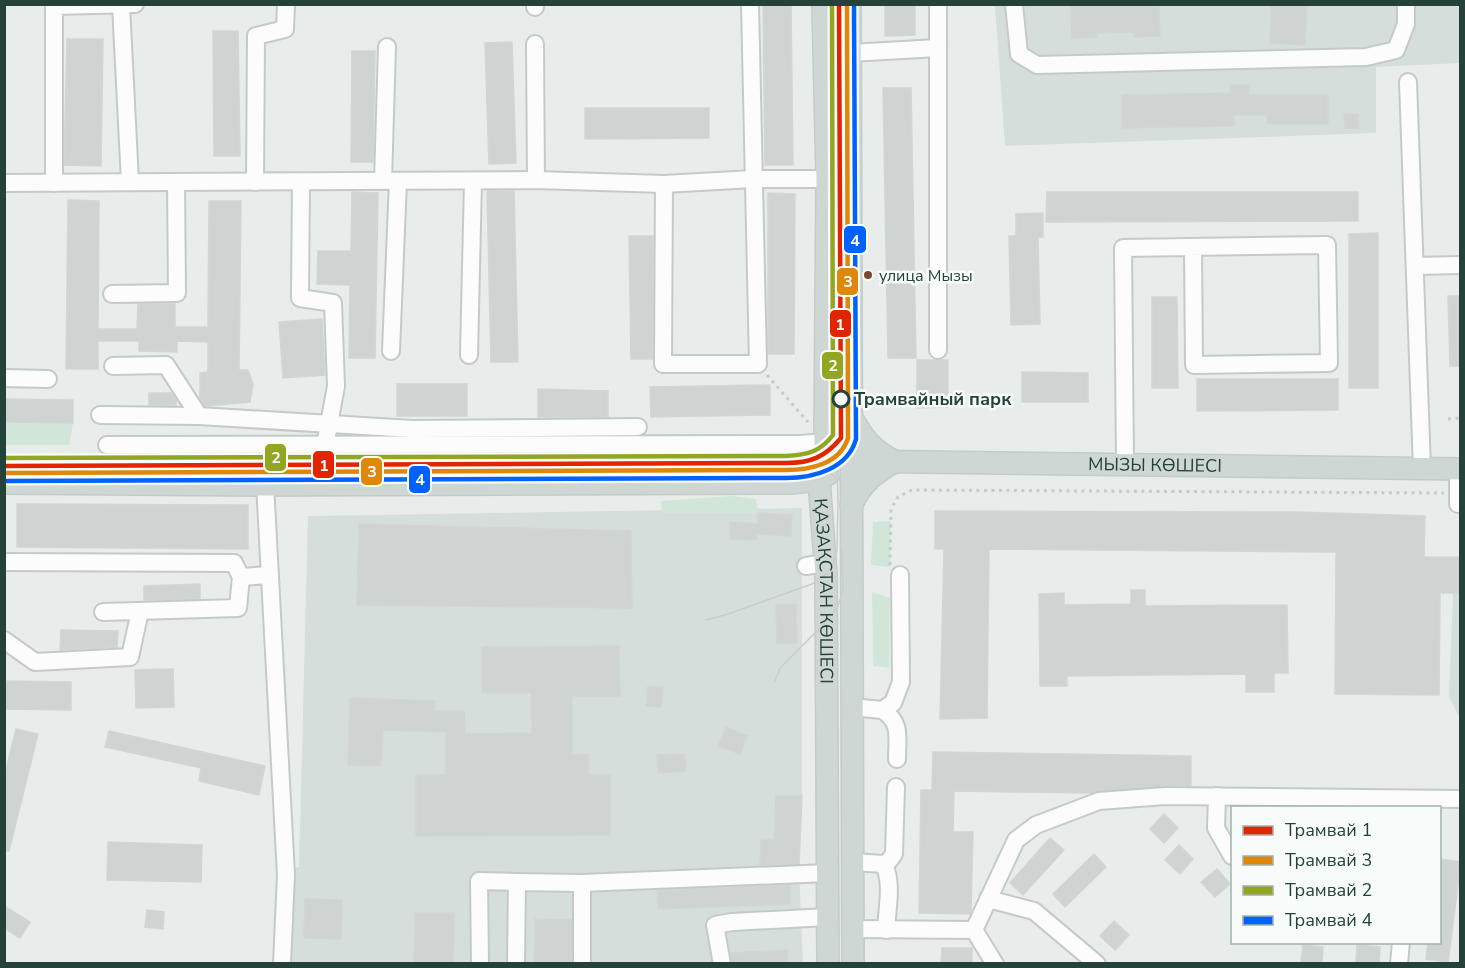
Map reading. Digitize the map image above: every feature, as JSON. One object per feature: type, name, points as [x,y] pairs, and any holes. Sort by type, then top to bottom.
[{"type":"main road","name":"ҚАЗАҚСТАН КӨШЕСІ","points":[[823,4],[827,179],[825,456],[819,480],[816,565],[827,707],[828,963]]},
{"type":"main road","name":"ҚАЗАҚСТАН КӨШЕСІ","points":[[850,4],[852,963]]},
{"type":"main road","points":[[827,179],[850,179]]},
{"type":"main road","points":[[851,415],[867,442],[878,453],[894,462],[871,476],[859,489],[851,506]]},
{"type":"main road","points":[[4,483],[318,484],[660,491],[819,480],[851,461]]},
{"type":"main road","name":"МЫЗЫ КӨШЕСІ","points":[[851,461],[1459,469]]},
{"type":"main road","points":[[827,707],[852,707]]},
{"type":"main road","points":[[828,917],[853,929]]},
{"type":"street","points":[[54,183],[54,6],[135,4]]},
{"type":"street","points":[[255,182],[256,36],[285,29],[286,4]]},
{"type":"street","points":[[664,184],[663,364],[758,364],[750,4]]},
{"type":"street","points":[[938,4],[938,350]]},
{"type":"street","points":[[1014,4],[1019,54],[1037,65],[1366,57],[1396,50],[1406,24],[1406,4]]},
{"type":"street","points":[[121,5],[130,182]]},
{"type":"street","points":[[535,44],[536,180]]},
{"type":"street","points":[[387,47],[391,351]]},
{"type":"street","points":[[850,53],[938,48]]},
{"type":"street","points":[[1408,82],[1422,469]]},
{"type":"street","points":[[4,183],[536,180],[664,184],[753,179],[827,179]]},
{"type":"street","points":[[469,355],[473,181]]},
{"type":"street","points":[[112,294],[177,293],[176,182]]},
{"type":"street","points":[[301,182],[300,298],[333,303],[336,386],[318,484]]},
{"type":"street","points":[[1125,465],[1123,248],[1327,245],[1329,363],[1194,365],[1193,247]]},
{"type":"street","points":[[1415,266],[1461,265]]},
{"type":"street","points":[[113,366],[166,365],[199,416]]},
{"type":"street","points":[[4,378],[48,379]]},
{"type":"street","points":[[100,415],[199,416],[412,429],[639,427]]},
{"type":"street","points":[[107,444],[324,446],[825,442]]},
{"type":"street","points":[[1459,469],[1459,497]]},
{"type":"street","points":[[265,484],[286,874],[282,963]]},
{"type":"street","points":[[4,562],[234,563],[242,577],[238,608],[103,612]]},
{"type":"street","points":[[882,710],[893,703],[902,682],[895,571]]},
{"type":"street","points":[[242,577],[270,575]]},
{"type":"street","points":[[4,640],[35,663],[130,657],[140,611]]},
{"type":"street","points":[[852,707],[882,710],[893,716],[897,729],[897,759]]},
{"type":"street","points":[[852,862],[884,864],[894,854],[896,787]]},
{"type":"street","points":[[974,930],[1016,840],[1036,825],[1099,801],[1165,796],[1414,803],[1461,799]]},
{"type":"street","points":[[1217,796],[1216,828],[1231,853]]},
{"type":"street","points":[[884,864],[888,874],[889,890],[886,930]]},
{"type":"street","points":[[480,963],[479,881],[582,883],[828,873]]},
{"type":"street","points":[[516,963],[517,882]]},
{"type":"street","points":[[582,883],[582,963]]},
{"type":"street","points":[[988,899],[1034,911],[1097,963]]},
{"type":"street","points":[[722,963],[715,925],[828,917]]},
{"type":"street","points":[[853,929],[974,930]]},
{"type":"street","points":[[974,930],[995,963]]},
{"type":"street","points":[[1399,963],[1401,944]]},
{"type":"path","points":[[758,364],[825,442]]},
{"type":"path","points":[[1448,418],[1461,418]]},
{"type":"path","points":[[895,571],[891,509],[898,497],[912,490],[1425,494],[1459,497]]},
{"type":"shaded area","points":[[995,5],[1460,5],[1460,63],[1376,67],[1376,133],[1005,146]]},
{"type":"shaded area","points":[[802,508],[802,796],[799,868],[803,963],[289,964],[292,868],[299,867],[308,516]]},
{"type":"shaded area","points":[[1453,593],[1460,593],[1460,719],[1449,697]]},
{"type":"green space","points":[[5,422],[73,423],[69,445],[5,445]]},
{"type":"green space","points":[[732,496],[756,499],[758,513],[662,513],[661,501]]},
{"type":"green space","points":[[891,521],[890,567],[871,565],[873,522]]},
{"type":"green space","points":[[872,592],[890,598],[889,668],[873,666]]},
{"type":"building","points":[[763,4],[791,4],[793,165],[765,165]]},
{"type":"building","points":[[885,4],[915,4],[915,35],[885,36]]},
{"type":"building","points":[[1071,4],[1159,4],[1160,36],[1134,37],[1134,32],[1097,33],[1097,37],[1072,38]]},
{"type":"building","points":[[1271,4],[1307,4],[1305,45],[1270,43]]},
{"type":"building","points":[[213,31],[238,31],[240,156],[214,156]]},
{"type":"building","points":[[67,39],[103,39],[101,166],[64,165]]},
{"type":"building","points":[[512,42],[516,163],[489,164],[485,43]]},
{"type":"building","points":[[352,51],[375,51],[373,162],[351,162]]},
{"type":"building","points":[[1231,85],[1249,85],[1249,95],[1328,95],[1328,124],[1267,124],[1267,115],[1234,115],[1234,126],[1122,128],[1122,95],[1231,93]]},
{"type":"building","points":[[883,88],[911,88],[916,358],[888,358]]},
{"type":"building","points":[[585,108],[709,108],[709,138],[585,139]]},
{"type":"building","points":[[1344,114],[1358,114],[1359,128],[1345,128]]},
{"type":"building","points":[[487,191],[514,191],[518,362],[491,362]]},
{"type":"building","points":[[352,192],[378,193],[375,358],[349,358],[350,285],[317,284],[318,251],[351,251]]},
{"type":"building","points":[[1047,192],[1358,192],[1358,221],[1046,222]]},
{"type":"building","points":[[768,193],[795,194],[794,354],[768,354]]},
{"type":"building","points":[[68,200],[99,201],[98,329],[137,329],[138,304],[175,304],[175,327],[208,327],[209,201],[241,201],[239,370],[248,370],[253,384],[250,402],[205,406],[200,398],[200,373],[208,372],[208,342],[177,341],[177,352],[139,351],[139,341],[98,341],[98,369],[66,369]]},
{"type":"building","points":[[1043,213],[1043,237],[1038,237],[1040,324],[1011,325],[1009,236],[1016,236],[1016,214]]},
{"type":"building","points":[[1378,233],[1378,388],[1349,388],[1349,234]]},
{"type":"building","points":[[629,236],[653,236],[653,359],[631,359]]},
{"type":"building","points":[[1448,296],[1461,296],[1461,366],[1450,366]]},
{"type":"building","points":[[1152,297],[1177,297],[1178,388],[1152,388]]},
{"type":"building","points":[[322,319],[325,375],[283,378],[279,322]]},
{"type":"building","points":[[917,360],[948,360],[948,407],[917,408]]},
{"type":"building","points":[[1022,372],[1088,373],[1088,402],[1022,402]]},
{"type":"building","points":[[1197,379],[1338,379],[1338,410],[1197,411]]},
{"type":"building","points":[[397,384],[467,384],[467,416],[397,416]]},
{"type":"building","points":[[770,385],[770,415],[651,417],[650,387]]},
{"type":"building","points":[[538,389],[608,391],[608,417],[538,417]]},
{"type":"building","points":[[149,393],[171,393],[176,399],[176,405],[149,405]]},
{"type":"building","points":[[4,399],[73,400],[73,423],[4,422]]},
{"type":"building","points":[[17,504],[248,505],[248,549],[17,547]]},
{"type":"building","points":[[935,511],[1297,512],[1425,516],[1424,557],[1461,557],[1461,593],[1440,593],[1439,695],[1335,694],[1336,552],[989,549],[987,718],[940,719],[944,549],[935,549]]},
{"type":"building","points":[[758,513],[792,515],[791,536],[757,534],[757,540],[730,539],[730,522],[758,524]]},
{"type":"building","points":[[359,524],[631,531],[632,608],[357,605]]},
{"type":"building","points":[[200,584],[200,599],[144,600],[144,586]]},
{"type":"building","points":[[1131,590],[1145,590],[1145,606],[1287,605],[1288,673],[1274,673],[1274,692],[1246,692],[1246,674],[1067,676],[1067,686],[1040,686],[1039,594],[1064,593],[1064,605],[1131,604]]},
{"type":"building","points":[[796,604],[797,643],[777,644],[776,605]]},
{"type":"building","points":[[61,630],[118,631],[117,647],[60,650]]},
{"type":"building","points":[[619,646],[620,696],[572,696],[572,755],[589,754],[589,775],[610,775],[610,835],[416,836],[416,775],[446,775],[446,732],[383,730],[381,766],[348,765],[350,698],[435,701],[434,711],[464,711],[465,734],[532,733],[531,693],[482,693],[482,647]]},
{"type":"building","points":[[173,669],[174,707],[136,708],[135,670]]},
{"type":"building","points":[[4,681],[71,682],[71,710],[4,709]]},
{"type":"building","points":[[648,686],[663,687],[661,707],[646,706]]},
{"type":"building","points":[[726,727],[747,736],[740,754],[718,746]]},
{"type":"building","points":[[16,729],[38,734],[9,851],[4,851],[4,778]]},
{"type":"building","points":[[109,731],[265,766],[259,795],[199,781],[201,768],[105,747]]},
{"type":"building","points":[[933,752],[1191,756],[1191,786],[1164,786],[1092,793],[954,791],[953,832],[973,832],[971,911],[970,914],[919,913],[921,790],[932,790]]},
{"type":"building","points":[[685,754],[686,771],[658,773],[657,755]]},
{"type":"building","points":[[776,796],[802,796],[799,864],[760,865],[761,839],[774,840]]},
{"type":"building","points":[[1164,814],[1178,828],[1164,843],[1150,829]]},
{"type":"building","points":[[1050,838],[1064,850],[1023,895],[1010,883]]},
{"type":"building","points":[[108,842],[202,845],[201,882],[107,880]]},
{"type":"building","points":[[1179,845],[1193,859],[1180,874],[1165,860]]},
{"type":"building","points":[[1094,854],[1106,867],[1065,907],[1053,894]]},
{"type":"building","points":[[1441,859],[1461,862],[1448,963],[1426,959],[1428,944],[1441,944]]},
{"type":"building","points":[[1217,869],[1230,884],[1215,897],[1201,882]]},
{"type":"building","points":[[790,885],[790,904],[658,909],[657,890]]},
{"type":"building","points":[[305,899],[342,900],[341,939],[304,938]]},
{"type":"building","points":[[4,906],[30,922],[20,938],[4,928]]},
{"type":"building","points":[[147,910],[164,912],[163,929],[145,927]]},
{"type":"building","points":[[415,913],[454,913],[453,963],[414,963]]},
{"type":"building","points":[[535,919],[572,920],[571,963],[534,963]]},
{"type":"building","points":[[1114,921],[1129,935],[1115,950],[1100,936]]},
{"type":"building","points":[[1303,945],[1323,947],[1322,963],[1301,963]]},
{"type":"building","points":[[1357,945],[1380,947],[1379,963],[1356,963]]},
{"type":"building","points":[[942,948],[972,948],[972,963],[941,963]]},
{"type":"building","points":[[787,950],[788,963],[732,963],[731,953]]},
{"type":"tram line","name":"2","points":[[4,458],[786,456],[800,455],[818,449],[833,435],[832,4]]},
{"type":"tram line","name":"1","points":[[4,466],[786,463],[817,458],[841,438],[839,4]]},
{"type":"tram line","name":"3","points":[[4,473],[786,470],[805,469],[831,460],[844,447],[848,438],[847,4]]},
{"type":"tram line","name":"4","points":[[4,481],[796,478],[818,474],[837,465],[852,449],[856,439],[854,4]]},
{"type":"tram line","points":[[706,620],[812,584],[832,567],[837,550],[836,428]]},
{"type":"tram line","points":[[786,458],[808,461],[821,466],[837,481]]},
{"type":"tram line","points":[[775,681],[780,668],[826,622],[838,606],[843,590],[842,550]]},
{"type":"place","name":"улица Мызы","points":[[868,275]]},
{"type":"place","name":"Трамвайный парк","points":[[841,399]]}]
